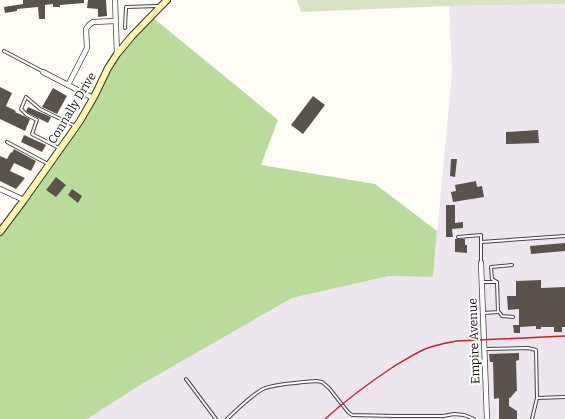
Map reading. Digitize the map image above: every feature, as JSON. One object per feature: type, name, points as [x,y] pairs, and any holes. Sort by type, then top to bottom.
[{"type":"street","points":[[115,0],[117,54]]},
{"type":"street","name":"Connally Drive","points":[[0,232],[76,127],[117,54],[132,36],[167,0]]},
{"type":"street","points":[[68,85],[87,48],[86,29],[89,25],[93,22],[116,21]]},
{"type":"street","points":[[43,72],[93,98]]},
{"type":"street","points":[[0,189],[24,200]]},
{"type":"street","name":"Empire Avenue","points":[[481,263],[487,419]]},
{"type":"lane","points":[[125,28],[126,7],[161,6]]},
{"type":"lane","points":[[4,51],[43,72]]},
{"type":"lane","points":[[60,148],[32,134],[37,120],[27,115],[21,109],[26,97],[40,109],[76,127]]},
{"type":"lane","points":[[7,142],[49,164]]},
{"type":"lane","points":[[458,237],[481,235],[481,263]]},
{"type":"lane","points":[[481,242],[565,236]]},
{"type":"lane","points":[[512,265],[491,267],[492,279],[496,282],[498,312],[502,316],[513,317]]},
{"type":"lane","points":[[482,282],[496,282]]},
{"type":"lane","points":[[483,313],[498,312]]},
{"type":"lane","points":[[485,349],[528,348],[536,350],[538,398],[532,419]]},
{"type":"lane","points":[[186,379],[216,419]]},
{"type":"lane","points":[[227,419],[246,401],[271,386],[316,381],[322,382],[329,388],[352,415],[443,416],[454,414],[464,415],[474,419]]},
{"type":"lane","points":[[538,398],[565,397]]},
{"type":"shaded area","points":[[565,4],[565,419],[87,419],[142,384],[292,298],[389,276],[433,277],[452,73],[449,6]]},
{"type":"green space","points":[[297,0],[565,0],[565,4],[449,6],[301,12]]},
{"type":"green space","points":[[152,17],[278,120],[261,165],[375,184],[437,231],[433,277],[389,276],[292,298],[142,384],[87,419],[0,419],[0,225],[76,127],[117,49]]},
{"type":"building","points":[[23,0],[84,0],[84,3],[60,5],[60,7],[53,7],[53,4],[45,5],[45,19],[39,19],[38,7],[17,9],[17,11],[5,13],[4,7],[23,4]]},
{"type":"building","points":[[88,0],[106,0],[107,16],[98,17],[98,9],[87,8]]},
{"type":"building","points":[[0,87],[12,93],[6,106],[30,119],[25,131],[0,119]]},
{"type":"building","points":[[53,88],[67,96],[57,114],[42,107]]},
{"type":"building","points":[[313,96],[325,105],[303,134],[291,125]]},
{"type":"building","points":[[28,107],[51,117],[48,123],[28,113],[26,111]]},
{"type":"building","points":[[538,130],[539,143],[506,144],[506,132]]},
{"type":"building","points":[[24,135],[46,145],[42,152],[21,142]]},
{"type":"building","points":[[14,149],[36,161],[31,171],[14,163],[10,171],[25,178],[16,189],[0,181],[0,156],[7,159]]},
{"type":"building","points":[[451,159],[457,159],[455,177],[450,176]]},
{"type":"building","points":[[56,177],[66,185],[56,197],[46,190]]},
{"type":"building","points":[[476,181],[477,187],[482,186],[484,197],[453,202],[451,192],[456,191],[455,185]]},
{"type":"building","points":[[72,189],[82,196],[78,203],[68,195]]},
{"type":"building","points":[[446,205],[455,205],[455,223],[463,222],[463,228],[452,229],[453,237],[446,237]]},
{"type":"building","points":[[455,239],[465,239],[467,253],[455,252]]},
{"type":"building","points":[[565,243],[565,251],[531,254],[530,246]]},
{"type":"building","points":[[541,280],[541,288],[565,287],[565,327],[562,327],[562,332],[554,332],[554,327],[541,327],[541,329],[536,329],[536,326],[520,327],[520,333],[514,333],[513,325],[519,325],[519,309],[508,310],[507,296],[516,296],[516,281]]},
{"type":"building","points":[[519,353],[519,360],[516,361],[517,391],[509,398],[509,406],[517,411],[517,419],[499,419],[499,398],[494,399],[493,362],[490,362],[489,354]]},
{"type":"railway","points":[[325,419],[366,385],[413,355],[429,348],[457,341],[565,336]]}]
